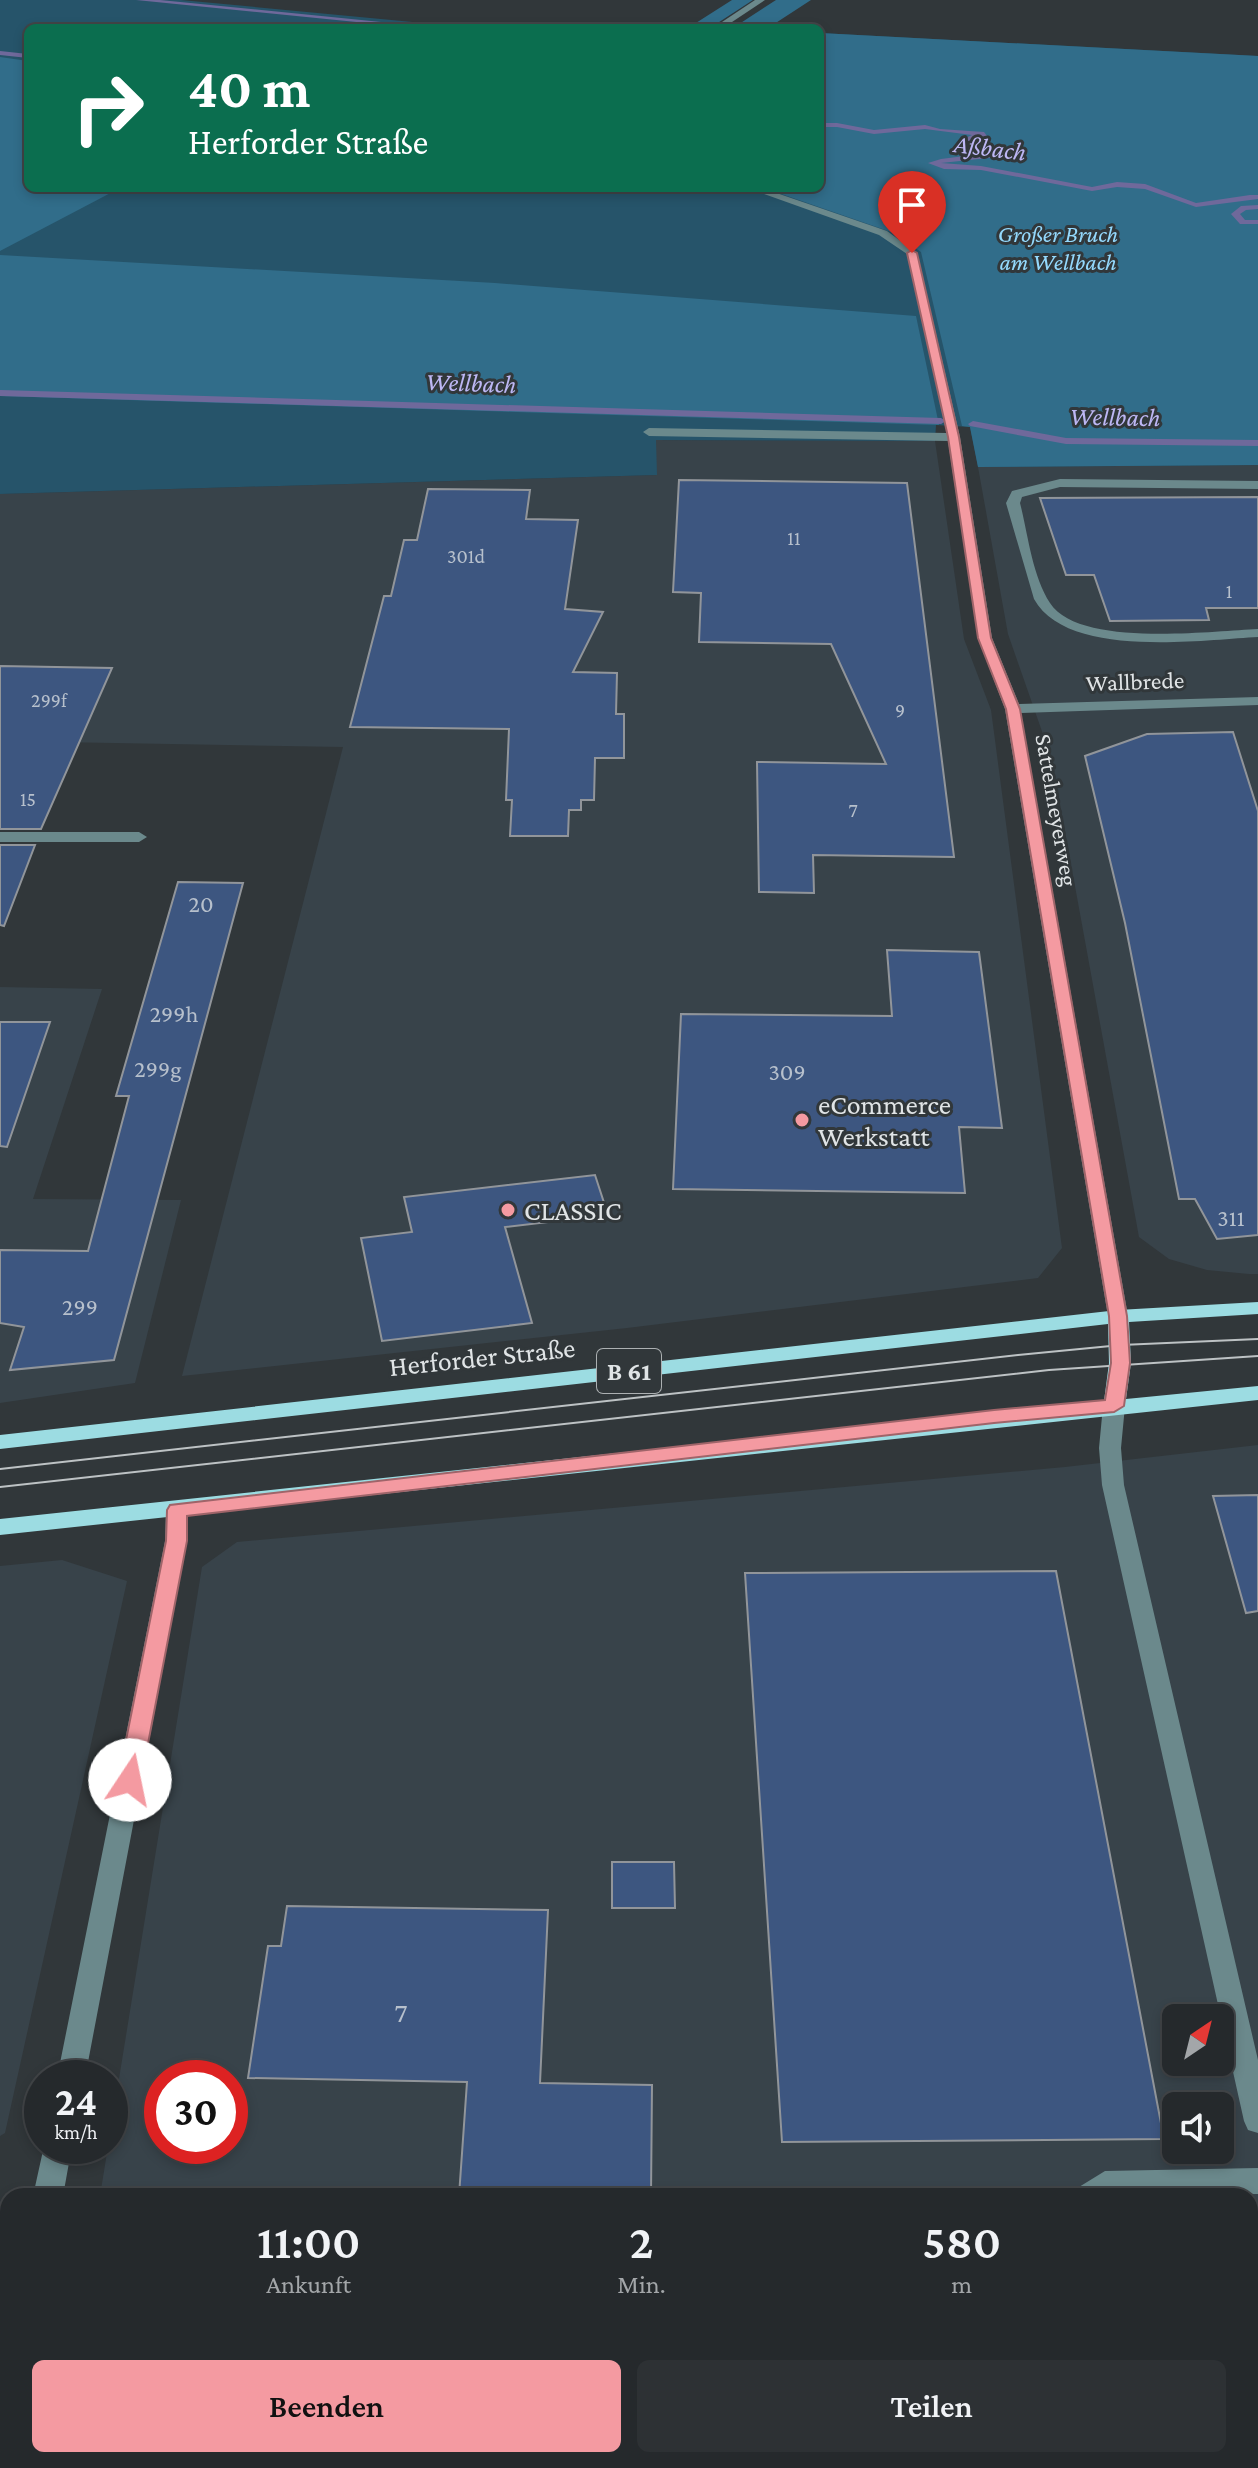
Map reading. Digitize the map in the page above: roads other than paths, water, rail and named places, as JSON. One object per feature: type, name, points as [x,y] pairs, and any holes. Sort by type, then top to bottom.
[{"type":"main road","name":"Herforder Straße","points":[[0,1442],[1118,1316],[1258,1308]]},
{"type":"main road","points":[[1114,1406],[1120,1363],[1118,1316]]},
{"type":"main road","points":[[0,1527],[177,1510],[994,1417],[1258,1393]]},
{"type":"street","points":[[723,24],[761,0]]},
{"type":"street","name":"Sattelmeyerweg","points":[[764,192],[883,233],[912,253],[954,437],[985,638],[1013,709],[1118,1316]]},
{"type":"street","points":[[649,432],[954,437]]},
{"type":"street","points":[[1258,485],[1060,483],[1017,494],[1013,503],[1044,605],[1055,619],[1076,629],[1108,636],[1258,633]]},
{"type":"street","name":"Wallbrede","points":[[1013,709],[1258,701]]},
{"type":"street","points":[[0,837],[139,837]]},
{"type":"street","points":[[1114,1406],[1110,1448],[1113,1485],[1258,2121]]},
{"type":"street","points":[[75,2060],[176,1541],[177,1510]]},
{"type":"street","points":[[50,2188],[54,2164]]},
{"type":"street","points":[[1100,2188],[1105,2184],[1258,2181]]},
{"type":"waterway","points":[[139,0],[395,24]]},
{"type":"waterway","name":"Aßbach","points":[[0,53],[24,56]]},
{"type":"waterway","name":"Aßbach","points":[[824,125],[874,132],[925,127],[984,134],[965,140],[1013,151],[932,163],[944,166],[981,168],[1092,189],[1117,185],[1145,187],[1196,205],[1258,197]]},
{"type":"waterway","name":"Aßbach","points":[[1258,207],[1244,208],[1235,214],[1243,222],[1258,222]]},
{"type":"waterway","name":"Wellbach","points":[[0,393],[941,421]]},
{"type":"waterway","name":"Wellbach","points":[[973,424],[1066,441],[1258,443]]},
{"type":"tram line","points":[[0,1469],[1018,1355],[1121,1345],[1258,1339]]},
{"type":"tram line","points":[[0,1487],[1049,1370],[1258,1356]]},
{"type":"place","name":"eCommerce Werkstatt","points":[[802,1120]]},
{"type":"place","name":"CLASSIC","points":[[508,1210]]},
{"type":"park label","name":"Großer Bruch am Wellbach","points":[[1058,247]]}]
